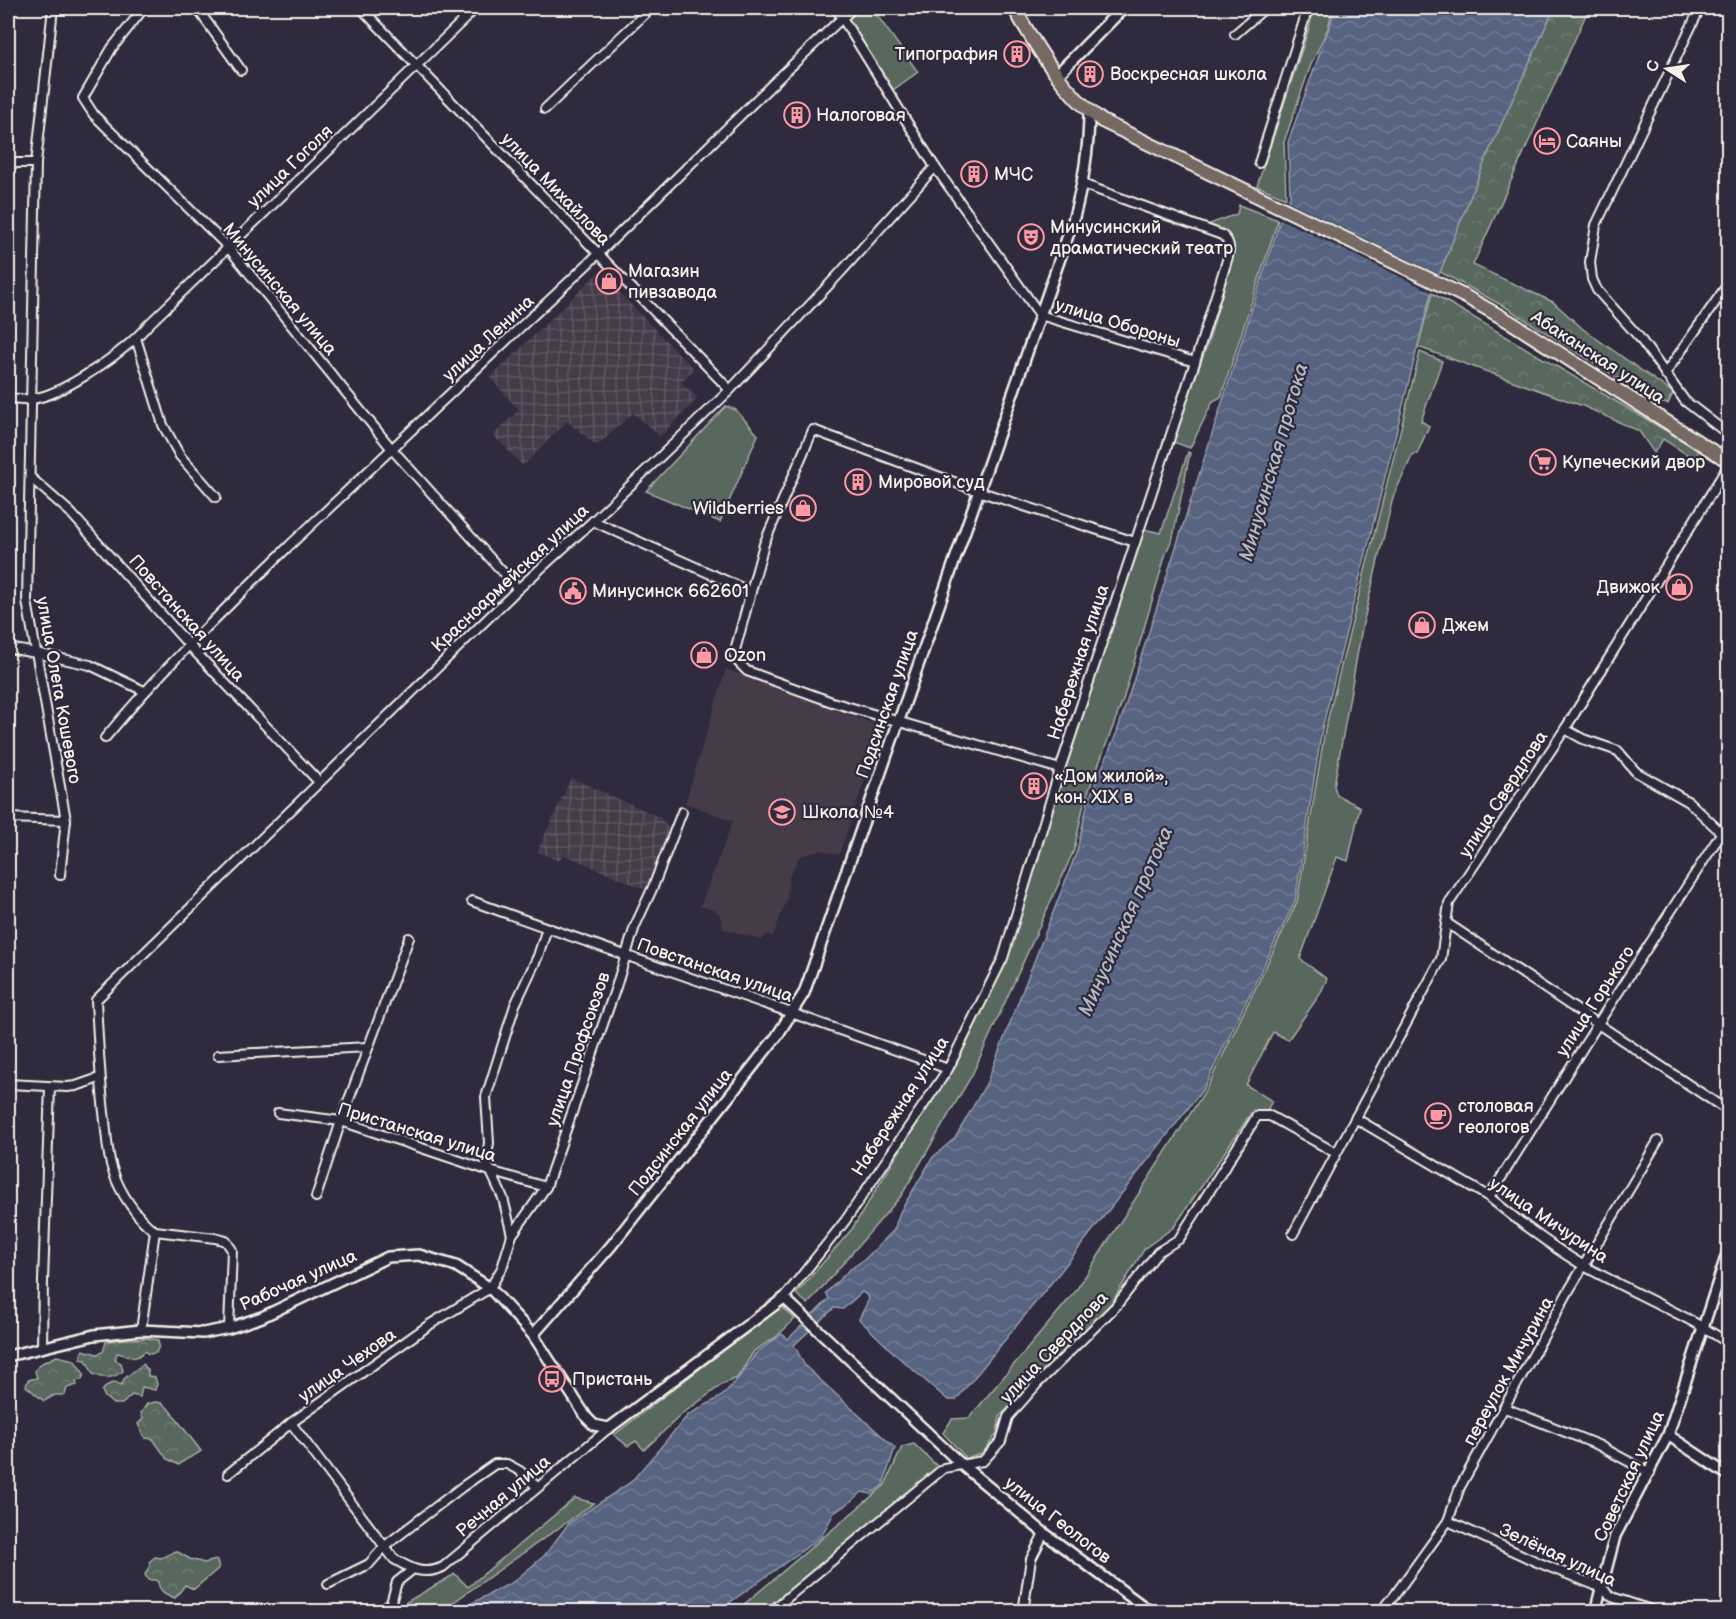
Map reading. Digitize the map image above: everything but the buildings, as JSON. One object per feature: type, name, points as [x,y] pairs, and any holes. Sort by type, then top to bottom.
[{"type":"main road","name":"Абаканская улица","points":[[1014,8],[1067,89],[1089,111],[1118,129],[1446,287],[1512,323],[1728,461]]},
{"type":"main road","points":[[1057,75],[1123,8]]},
{"type":"street","name":"улица Олега Кошевого","points":[[53,8],[36,163],[27,601],[66,820],[60,875]]},
{"type":"street","name":"Минусинская улица","points":[[144,8],[112,48],[83,98],[94,116],[227,246],[391,448],[518,589]]},
{"type":"street","points":[[197,8],[241,70]]},
{"type":"street","name":"улица Михайлова","points":[[361,8],[730,390]]},
{"type":"street","name":"улица Гоголя","points":[[32,399],[60,389],[102,365],[136,338],[227,246],[476,8]]},
{"type":"street","points":[[545,109],[651,8]]},
{"type":"street","name":"улица Обороны","points":[[836,8],[935,167],[1040,315],[1195,362]]},
{"type":"street","name":"улица Ленина","points":[[105,738],[144,691],[188,644],[391,448],[598,255],[780,76],[853,8]]},
{"type":"street","points":[[1235,34],[1265,8]]},
{"type":"street","points":[[1259,163],[1308,8]]},
{"type":"street","name":"Абаканская улица","points":[[1701,8],[1596,225],[1590,262],[1592,279],[1597,290],[1639,337],[1685,401],[1728,434]]},
{"type":"street","name":"Подсинская улица","points":[[533,1335],[611,1246],[777,1036],[804,993],[1073,220],[1089,147],[1089,111]]},
{"type":"street","points":[[8,163],[36,163]]},
{"type":"street","name":"Красноармейская улица","points":[[99,1078],[96,1000],[518,589],[730,390],[935,167]]},
{"type":"street","name":"Набережная улица","points":[[609,1428],[784,1298],[844,1221],[948,1070],[1003,958],[1060,769],[1195,362],[1230,247],[1222,235],[1082,184]]},
{"type":"street","points":[[1665,374],[1728,284]]},
{"type":"street","points":[[136,338],[163,425],[180,456],[216,497]]},
{"type":"street","points":[[8,398],[32,399]]},
{"type":"street","points":[[1060,769],[832,702],[747,671],[734,654],[764,544],[813,430],[978,491],[1135,543]]},
{"type":"street","name":"улица Свердлова","points":[[1293,1234],[1441,958],[1449,903],[1565,729],[1728,466]]},
{"type":"street","name":"Повстанская улица","points":[[30,477],[70,512],[188,644],[319,783]]},
{"type":"street","points":[[593,521],[751,592]]},
{"type":"street","points":[[8,648],[90,665],[144,691]]},
{"type":"street","points":[[1565,729],[1583,739],[1618,751],[1636,772],[1689,802],[1728,839]]},
{"type":"street","name":"улица Профсоюзов","points":[[489,1288],[502,1268],[512,1235],[546,1187],[616,987],[624,956],[682,812]]},
{"type":"street","points":[[8,818],[66,820]]},
{"type":"street","name":"улица Горького","points":[[1489,1197],[1728,823]]},
{"type":"street","name":"Повстанская улица","points":[[472,901],[624,956],[792,1012],[948,1070]]},
{"type":"street","points":[[1447,922],[1599,1022],[1728,1111]]},
{"type":"street","points":[[512,1235],[503,1198],[486,1161],[489,1143],[486,1097],[515,1005],[538,956],[547,928]]},
{"type":"street","points":[[316,1197],[340,1122],[409,938]]},
{"type":"street","points":[[218,1055],[368,1047]]},
{"type":"street","points":[[8,1084],[76,1086],[99,1078],[112,1171],[128,1201],[155,1231],[215,1238],[226,1241],[231,1250],[229,1328]]},
{"type":"street","points":[[42,1346],[50,1087]]},
{"type":"street","name":"Пристанская улица","points":[[278,1113],[340,1122],[546,1187]]},
{"type":"street","name":"улица Свердлова","points":[[770,1611],[944,1468],[983,1461],[1001,1441],[1008,1417],[1116,1305],[1158,1252],[1179,1239],[1257,1116],[1270,1116],[1336,1153]]},
{"type":"street","name":"улица Мичурина","points":[[1355,1118],[1489,1197],[1585,1266],[1704,1327],[1728,1342]]},
{"type":"street","name":"переулок Мичурина","points":[[1381,1611],[1448,1521],[1460,1487],[1658,1141]]},
{"type":"street","points":[[141,1330],[155,1231]]},
{"type":"street","name":"Советская улица","points":[[1595,1611],[1616,1536],[1668,1436],[1728,1251]]},
{"type":"street","name":"Рабочая улица","points":[[8,1356],[94,1335],[141,1330],[203,1332],[229,1328],[262,1317],[388,1257],[419,1255],[438,1260],[456,1266],[489,1288]]},
{"type":"street","points":[[489,1288],[533,1335],[587,1418],[594,1425],[609,1428]]},
{"type":"street","name":"улица Чехова","points":[[228,1474],[291,1423],[429,1325],[489,1288]]},
{"type":"street","name":"улица Геологов","points":[[784,1298],[948,1450],[962,1466],[1044,1533],[1151,1611]]},
{"type":"street","points":[[1505,1408],[1598,1445],[1650,1473]]},
{"type":"street","points":[[291,1423],[394,1559],[412,1570],[398,1582],[391,1603],[381,1611]]},
{"type":"street","name":"Речная улица","points":[[412,1570],[433,1571],[443,1567],[609,1428]]},
{"type":"street","points":[[1668,1436],[1728,1475]]},
{"type":"street","points":[[328,1584],[369,1564],[385,1546],[495,1464],[507,1464],[537,1487]]},
{"type":"street","name":"Зелёная улица","points":[[1448,1521],[1537,1562],[1602,1588],[1612,1597],[1658,1611]]},
{"type":"street","points":[[1023,1611],[1031,1559],[1044,1533]]},
{"type":"shaded area","points":[[599,272],[694,369],[681,382],[698,398],[660,437],[633,413],[597,446],[567,421],[523,466],[493,435],[519,410],[490,378]]},
{"type":"shaded area","name":"Школа №4","points":[[726,669],[883,727],[839,855],[821,850],[800,856],[789,877],[787,899],[773,936],[767,934],[762,940],[723,929],[717,911],[700,906],[733,821],[685,803]]},
{"type":"shaded area","points":[[571,778],[660,817],[670,830],[646,890],[572,858],[563,855],[560,861],[537,852]]},
{"type":"green space","points":[[858,8],[879,8],[876,14],[918,72],[893,90],[847,17]]},
{"type":"green space","points":[[1313,8],[1333,8],[1328,28],[1310,67],[1284,142],[1286,198],[1257,186],[1310,25]]},
{"type":"green space","points":[[1554,8],[1589,8],[1473,265],[1553,302],[1583,329],[1673,393],[1668,404],[1656,402],[1507,308],[1440,272],[1486,158]]},
{"type":"green space","points":[[1239,205],[1278,220],[1221,397],[1213,401],[1190,448],[1171,441],[1207,346],[1231,264],[1233,246],[1228,234],[1207,225],[1237,214]]},
{"type":"green space","points":[[1432,293],[1697,449],[1698,456],[1691,457],[1663,439],[1654,453],[1639,431],[1583,406],[1418,347]]},
{"type":"green space","points":[[1420,352],[1442,361],[1421,421],[1429,426],[1417,454],[1413,454],[1393,497],[1362,628],[1334,786],[1337,795],[1360,807],[1348,861],[1337,857],[1300,959],[1327,979],[1320,994],[1288,1040],[1273,1032],[1246,1085],[1272,1101],[1266,1112],[1253,1110],[1174,1227],[1145,1248],[1109,1307],[1000,1416],[997,1433],[983,1453],[966,1458],[943,1433],[952,1419],[969,1418],[1075,1292],[1207,1088],[1297,902],[1325,730]]},
{"type":"green space","points":[[726,406],[736,410],[758,435],[720,522],[646,491]]},
{"type":"green space","points":[[1188,452],[1190,453],[1173,537],[1166,553],[1123,700],[1084,803],[1074,850],[972,1075],[901,1196],[808,1304],[796,1294],[852,1229],[952,1071],[1006,958],[1063,770],[1143,529],[1161,533]]},
{"type":"green space","points":[[781,1306],[795,1319],[776,1337],[754,1351],[737,1378],[723,1384],[682,1414],[644,1450],[636,1441],[628,1446],[614,1435]]},
{"type":"green space","points":[[146,1338],[158,1340],[159,1346],[156,1353],[148,1354],[145,1351],[137,1357],[131,1357],[117,1353],[115,1360],[121,1363],[123,1371],[112,1377],[93,1374],[86,1360],[80,1359],[83,1350],[97,1354],[103,1352],[106,1342]]},
{"type":"green space","points":[[57,1356],[74,1360],[84,1374],[82,1379],[76,1381],[77,1385],[67,1388],[65,1395],[55,1395],[44,1401],[26,1386],[28,1380],[37,1378],[35,1371],[39,1365]]},
{"type":"green space","points":[[143,1364],[148,1370],[148,1376],[155,1377],[157,1384],[155,1390],[142,1387],[140,1397],[132,1395],[122,1404],[113,1404],[105,1397],[102,1391],[108,1385],[115,1382],[121,1385],[124,1379]]},
{"type":"green space","points":[[162,1403],[168,1408],[201,1451],[179,1465],[167,1459],[153,1439],[145,1438],[138,1424],[143,1419],[141,1413],[147,1404]]},
{"type":"green space","points":[[914,1444],[939,1468],[901,1496],[878,1523],[762,1611],[735,1612],[885,1485],[902,1447]]},
{"type":"green space","points":[[575,1498],[594,1503],[441,1611],[391,1611],[455,1574],[468,1587]]},
{"type":"green space","points":[[176,1551],[190,1559],[204,1563],[217,1560],[219,1568],[194,1589],[185,1585],[175,1598],[164,1593],[158,1582],[148,1580],[145,1575],[150,1565],[149,1562],[155,1557],[161,1558]]},
{"type":"water","name":"Минусинская протока","points":[[1336,8],[1554,8],[1486,158],[1430,297],[1322,729],[1295,901],[1204,1088],[1061,1271],[956,1400],[948,1400],[859,1319],[869,1299],[862,1292],[843,1309],[834,1308],[794,1345],[805,1366],[895,1448],[883,1485],[871,1494],[862,1492],[834,1513],[821,1537],[729,1603],[724,1611],[461,1612],[470,1604],[513,1582],[544,1556],[569,1523],[631,1482],[688,1415],[722,1396],[756,1353],[782,1334],[788,1339],[829,1299],[826,1293],[894,1230],[900,1212],[933,1157],[955,1138],[987,1082],[1077,851],[1088,801],[1117,732],[1279,224],[1290,197],[1288,142]]},
{"type":"pier","points":[[1286,200],[1442,276],[1434,293],[1278,218]]},
{"type":"place","name":"Типография","points":[[1017,54]]},
{"type":"place","name":"Воскресная школа","points":[[1090,74]]},
{"type":"place","name":"Налоговая","points":[[797,115]]},
{"type":"place","name":"Саяны","points":[[1547,141]]},
{"type":"place","name":"МЧС","points":[[974,174]]},
{"type":"place","name":"Минусинский драматический театр","points":[[1031,237]]},
{"type":"place","name":"Магазин пивзавода","points":[[609,281]]},
{"type":"place","name":"Купеческий двор","points":[[1543,462]]},
{"type":"place","name":"Мировой суд","points":[[858,482]]},
{"type":"place","name":"Wildberries","points":[[803,508]]},
{"type":"place","name":"Движок","points":[[1679,587]]},
{"type":"place","name":"Минусинск 662601","points":[[573,591]]},
{"type":"place","name":"Джем","points":[[1422,625]]},
{"type":"place","name":"Ozon","points":[[704,655]]},
{"type":"place","name":"«Дом жилой», кон. ХIХ в","points":[[1034,786]]},
{"type":"place","name":"Школа №4","points":[[782,812]]},
{"type":"place","name":"столовая геологов","points":[[1438,1116]]},
{"type":"place","name":"Пристань","points":[[552,1379]]}]
